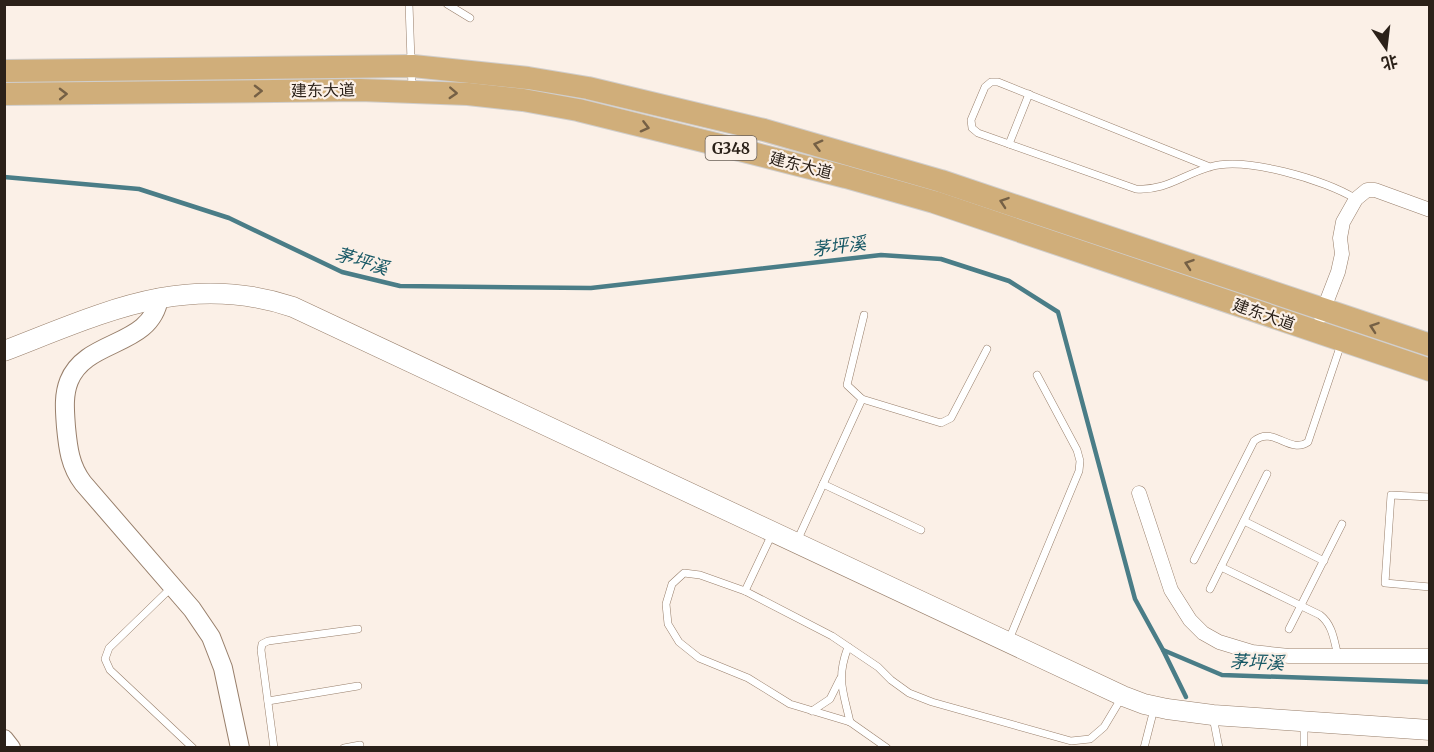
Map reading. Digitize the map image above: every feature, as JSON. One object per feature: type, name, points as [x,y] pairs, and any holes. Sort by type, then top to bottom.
[{"type":"highway","name":"建东大道","points":[[4,71],[411,66],[474,71],[588,88],[764,130],[940,181],[1430,345]]},
{"type":"highway","name":"建东大道","points":[[4,94],[412,91],[468,93],[556,106],[846,177],[934,202],[1430,370]]},
{"type":"main road","points":[[4,351],[108,311],[159,298],[186,294],[241,294],[267,298],[292,307],[1122,696],[1155,707],[1213,715],[1430,730]]},
{"type":"street","points":[[1316,331],[1338,272],[1342,254],[1340,238],[1343,222],[1356,199],[1367,190],[1375,190],[1430,210]]},
{"type":"street","points":[[159,298],[152,319],[142,328],[90,356],[76,368],[68,383],[65,411],[68,449],[77,476],[203,622],[218,652],[240,747]]},
{"type":"street","points":[[1138,493],[1171,590],[1190,620],[1203,633],[1219,642],[1252,652],[1289,657],[1430,656]]},
{"type":"street","points":[[4,739],[12,747]]},
{"type":"lane","points":[[409,4],[412,91]]},
{"type":"lane","points":[[447,4],[470,18]]},
{"type":"lane","points":[[1210,167],[999,82],[991,82],[985,87],[971,120],[972,128],[978,133],[1136,189],[1162,188],[1210,167],[1239,165],[1268,168],[1333,186],[1356,199]]},
{"type":"lane","points":[[1010,144],[1029,94]]},
{"type":"lane","points":[[864,315],[847,385],[862,399],[941,423],[951,418],[987,349]]},
{"type":"lane","points":[[1194,560],[1254,441],[1266,435],[1296,446],[1303,446],[1308,442],[1349,318]]},
{"type":"lane","points":[[1008,642],[1079,471],[1080,461],[1077,450],[1037,375]]},
{"type":"lane","points":[[796,543],[862,399]]},
{"type":"lane","points":[[1210,589],[1267,474]]},
{"type":"lane","points":[[822,484],[921,530]]},
{"type":"lane","points":[[1430,497],[1391,495],[1385,583],[1430,587]]},
{"type":"lane","points":[[1244,521],[1324,561]]},
{"type":"lane","points":[[1289,629],[1342,524]]},
{"type":"lane","points":[[746,591],[773,532]]},
{"type":"lane","points":[[1221,567],[1327,621],[1338,656]]},
{"type":"lane","points":[[887,747],[850,722],[790,704],[748,678],[699,658],[679,642],[668,624],[666,603],[672,584],[684,573],[700,575],[746,591],[832,636],[878,667],[909,693],[932,702],[1071,741],[1090,739],[1104,727],[1122,696]]},
{"type":"lane","points":[[172,586],[109,648],[105,659],[110,670],[193,747]]},
{"type":"lane","points":[[274,747],[262,644],[268,641],[358,628]]},
{"type":"lane","points":[[848,647],[841,665],[840,679],[850,722]]},
{"type":"lane","points":[[812,711],[830,699],[840,679]]},
{"type":"lane","points":[[268,701],[358,686]]},
{"type":"lane","points":[[1144,747],[1155,707]]},
{"type":"lane","points":[[1213,715],[1219,747]]},
{"type":"lane","points":[[1304,721],[1304,747]]},
{"type":"lane","points":[[344,747],[360,745]]},
{"type":"waterway","name":"茅坪溪","points":[[4,177],[139,189],[229,218],[342,272],[400,286],[591,288],[881,255],[941,259],[1009,281],[1058,312],[1135,599],[1163,650],[1222,675],[1430,682]]},
{"type":"waterway","points":[[1163,650],[1186,697]]}]
